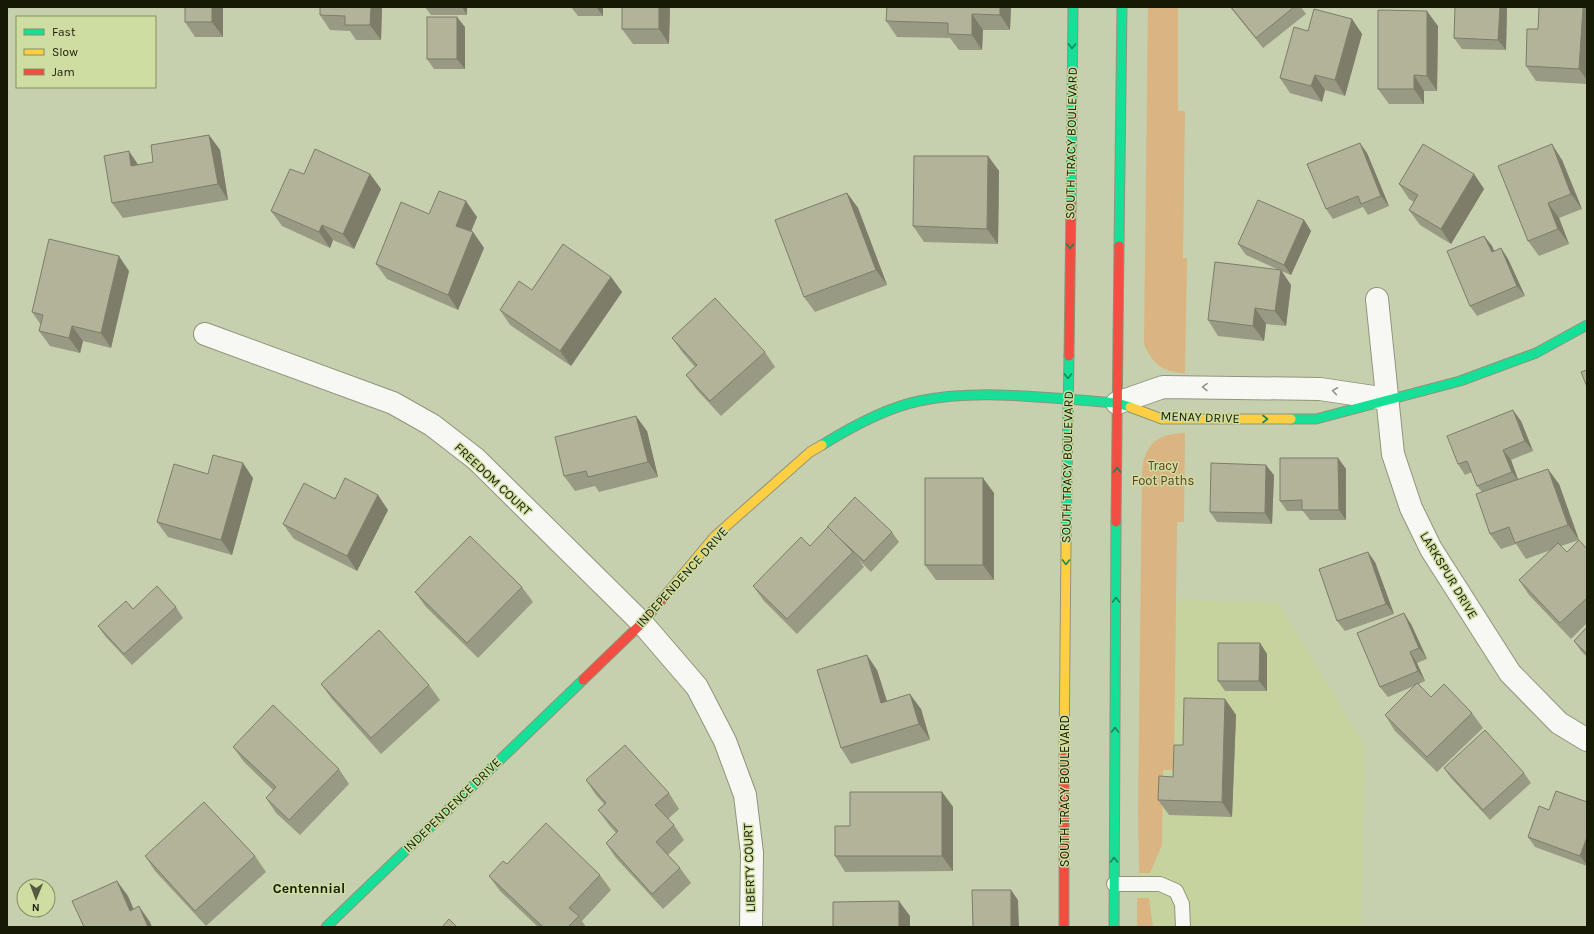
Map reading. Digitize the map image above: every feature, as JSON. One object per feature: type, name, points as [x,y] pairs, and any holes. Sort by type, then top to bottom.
[{"type":"main road","name":"SOUTH TRACY BOULEVARD","points":[[1064,927],[1063,798],[1072,7]]},
{"type":"main road","points":[[1114,927],[1117,403],[1122,7]]},
{"type":"main road","name":"MENAY DRIVE","points":[[1117,403],[1162,419],[1316,419],[1387,399],[1460,381],[1536,353],[1587,325]]},
{"type":"main road","name":"INDEPENDENCE DRIVE","points":[[326,927],[642,623],[715,536],[810,452],[860,422],[918,401],[969,394],[1117,403]]},
{"type":"street","name":"LARKSPUR DRIVE","points":[[1377,299],[1393,454],[1411,508],[1431,549],[1510,673],[1559,724],[1587,740]]},
{"type":"street","name":"FREEDOM COURT","points":[[205,334],[393,404],[432,425],[476,459],[642,623]]},
{"type":"street","name":"MENAY DRIVE","points":[[1117,403],[1163,387],[1320,389],[1387,399]]},
{"type":"street","name":"LIBERTY COURT","points":[[642,623],[697,687],[725,741],[745,795],[752,853],[752,927]]},
{"type":"lane","points":[[1114,884],[1160,884],[1176,891],[1182,904],[1183,927]]},
{"type":"shaded area","points":[[1175,600],[1278,602],[1365,746],[1361,927],[1153,927],[1149,898],[1137,898],[1139,873],[1150,873],[1162,845],[1163,770],[1174,769]]},
{"type":"green space","points":[[1148,7],[1178,7],[1178,111],[1185,111],[1183,258],[1187,258],[1185,373],[1177,373],[1159,366],[1151,357],[1144,344]]},
{"type":"green space","name":"Tracy Foot Paths","points":[[1185,433],[1184,522],[1177,522],[1174,770],[1163,770],[1162,845],[1150,873],[1139,873],[1138,813],[1142,470],[1144,460],[1150,446],[1155,441],[1167,435]]},
{"type":"green space","points":[[1137,898],[1149,898],[1153,927],[1137,927]]},
{"type":"building","points":[[185,7],[212,7],[212,22],[185,22]]},
{"type":"building","points":[[320,7],[371,7],[370,25],[345,25],[345,16],[320,15]]},
{"type":"building","points":[[622,7],[659,7],[659,29],[622,29]]},
{"type":"building","points":[[887,7],[1000,7],[1000,15],[972,14],[972,35],[948,34],[948,23],[886,21]]},
{"type":"building","points":[[1231,7],[1294,7],[1256,38]]},
{"type":"building","points":[[1455,7],[1500,7],[1498,40],[1454,38]]},
{"type":"building","points":[[1539,7],[1583,7],[1579,69],[1526,66],[1527,29],[1538,29]]},
{"type":"building","points":[[1314,9],[1352,19],[1335,80],[1315,75],[1311,86],[1280,78],[1294,27],[1308,31]]},
{"type":"building","points":[[1378,10],[1427,11],[1427,76],[1414,75],[1414,89],[1378,89]]},
{"type":"building","points":[[427,17],[457,17],[457,59],[427,59]]},
{"type":"building","points":[[209,135],[218,184],[112,203],[104,156],[129,151],[131,166],[153,162],[151,145]]},
{"type":"building","points":[[1360,143],[1381,196],[1361,204],[1358,196],[1326,209],[1307,164]]},
{"type":"building","points":[[1423,144],[1474,174],[1441,229],[1409,210],[1418,195],[1399,184]]},
{"type":"building","points":[[1552,144],[1571,194],[1548,203],[1558,229],[1528,241],[1498,166]]},
{"type":"building","points":[[315,149],[370,174],[343,234],[322,225],[319,232],[271,211],[290,169],[304,174]]},
{"type":"building","points":[[914,156],[988,156],[987,229],[913,226]]},
{"type":"building","points":[[439,191],[466,201],[456,226],[473,232],[448,295],[376,264],[401,202],[429,214]]},
{"type":"building","points":[[847,193],[876,270],[804,297],[775,220]]},
{"type":"building","points":[[1258,200],[1304,220],[1284,265],[1238,244]]},
{"type":"building","points":[[1484,236],[1492,252],[1501,248],[1517,286],[1470,306],[1447,251]]},
{"type":"building","points":[[49,239],[119,256],[101,333],[72,326],[69,338],[39,331],[43,315],[32,312]]},
{"type":"building","points":[[563,244],[611,277],[560,351],[500,310],[519,281],[532,290]]},
{"type":"building","points":[[1215,262],[1281,270],[1275,311],[1255,308],[1253,326],[1208,320]]},
{"type":"building","points":[[715,298],[765,352],[710,401],[686,375],[697,365],[672,338]]},
{"type":"building","points":[[1587,370],[1587,387],[1581,372]]},
{"type":"building","points":[[1513,410],[1525,441],[1503,450],[1512,472],[1477,486],[1467,461],[1458,464],[1447,436]]},
{"type":"building","points":[[636,416],[648,462],[588,477],[586,471],[564,476],[555,437]]},
{"type":"building","points":[[213,455],[243,463],[221,540],[157,522],[174,464],[208,474]]},
{"type":"building","points":[[1280,458],[1338,458],[1339,510],[1302,510],[1302,500],[1280,501]]},
{"type":"building","points":[[1211,463],[1266,465],[1265,513],[1210,512]]},
{"type":"building","points":[[1548,469],[1568,525],[1515,543],[1509,527],[1490,534],[1476,494]]},
{"type":"building","points":[[345,478],[378,495],[347,556],[283,524],[304,483],[335,499]]},
{"type":"building","points":[[925,478],[983,478],[983,565],[925,565]]},
{"type":"building","points":[[855,497],[892,532],[864,561],[827,527]]},
{"type":"building","points":[[828,527],[853,552],[787,619],[753,586],[801,537],[810,546]]},
{"type":"building","points":[[470,536],[522,587],[467,643],[415,592]]},
{"type":"building","points":[[1579,540],[1587,549],[1587,598],[1560,623],[1519,580],[1558,543],[1567,552]]},
{"type":"building","points":[[1368,552],[1386,604],[1337,621],[1319,569]]},
{"type":"building","points":[[157,586],[176,607],[124,654],[98,626],[126,601],[133,609]]},
{"type":"building","points":[[1404,613],[1419,648],[1410,652],[1418,671],[1380,687],[1357,633]]},
{"type":"building","points":[[1587,627],[1587,654],[1574,641]]},
{"type":"building","points":[[379,630],[429,685],[371,738],[321,684]]},
{"type":"building","points":[[1218,643],[1260,643],[1259,681],[1218,681]]},
{"type":"building","points":[[867,655],[881,703],[910,694],[919,724],[841,748],[817,670]]},
{"type":"building","points":[[1417,683],[1431,697],[1444,684],[1472,713],[1427,757],[1385,715]]},
{"type":"building","points":[[1184,698],[1225,699],[1222,802],[1158,800],[1159,776],[1173,777],[1174,745],[1183,745]]},
{"type":"building","points":[[273,705],[339,769],[289,820],[266,798],[276,787],[233,747]]},
{"type":"building","points":[[1485,730],[1524,773],[1483,810],[1444,768]]},
{"type":"building","points":[[625,745],[669,793],[655,805],[674,825],[656,842],[680,868],[652,894],[606,843],[618,831],[598,810],[606,803],[586,780]]},
{"type":"building","points":[[1556,791],[1587,802],[1587,837],[1580,856],[1528,837],[1539,806],[1549,810]]},
{"type":"building","points":[[850,792],[942,792],[942,856],[835,856],[835,826],[850,826]]},
{"type":"building","points":[[204,802],[255,856],[195,911],[145,856]]},
{"type":"building","points":[[546,823],[600,875],[569,908],[579,916],[568,927],[543,927],[489,876],[503,861],[507,864]]},
{"type":"building","points":[[117,881],[130,911],[139,906],[148,927],[84,927],[72,901]]},
{"type":"building","points":[[972,890],[1011,890],[1011,927],[973,927]]},
{"type":"building","points":[[899,901],[899,927],[833,927],[833,902]]},
{"type":"building","points":[[449,919],[457,927],[442,927]]},
{"type":"traffic: fast","points":[[1071,204],[1073,7]]},
{"type":"traffic: fast","points":[[1119,246],[1122,7]]},
{"type":"traffic: fast","points":[[1291,419],[1316,419],[1460,381],[1536,353],[1587,325]]},
{"type":"traffic: fast","points":[[1066,543],[1069,356]]},
{"type":"traffic: fast","points":[[822,445],[856,425],[881,413],[906,404],[942,397],[967,395],[1043,397],[1117,403],[1130,407]]},
{"type":"traffic: fast","points":[[1114,927],[1116,522]]},
{"type":"traffic: fast","points":[[326,927],[583,680]]},
{"type":"traffic: slow","points":[[1130,407],[1162,419],[1291,419]]},
{"type":"traffic: slow","points":[[669,591],[715,536],[810,452],[822,445]]},
{"type":"traffic: slow","points":[[1064,757],[1066,543]]},
{"type":"traffic: jam","points":[[1069,356],[1071,204]]},
{"type":"traffic: jam","points":[[1116,522],[1119,246]]},
{"type":"traffic: jam","points":[[583,680],[642,623],[669,591]]},
{"type":"traffic: jam","points":[[1064,757],[1064,927]]},
{"type":"district","name":"Centennial","points":[[309,888]]}]
